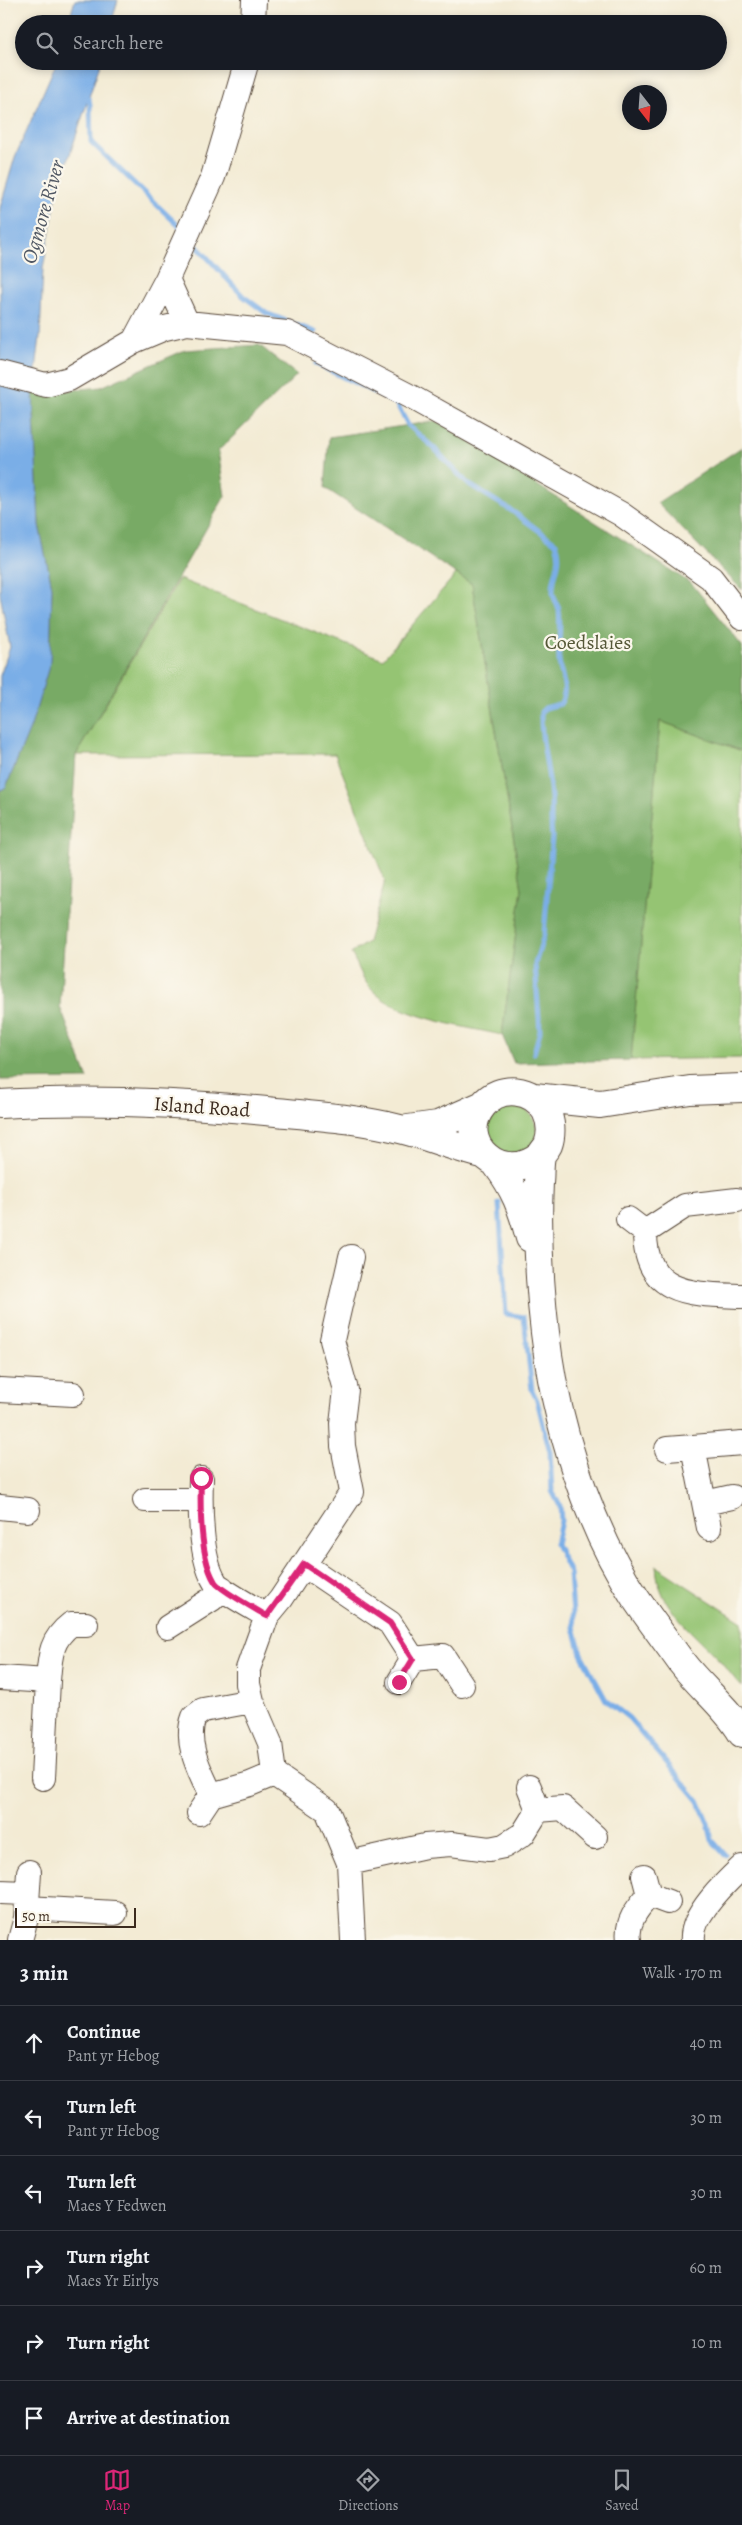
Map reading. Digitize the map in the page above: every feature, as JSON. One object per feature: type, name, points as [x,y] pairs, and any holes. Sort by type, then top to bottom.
[{"type":"main road","points":[[540,1278],[520,1202],[512,1184],[490,1159],[474,1135],[476,1119],[483,1105],[502,1093],[513,1091],[534,1097],[600,1104],[690,1090],[742,1088]]},
{"type":"main road","points":[[534,1097],[548,1115],[538,1208],[540,1278],[552,1378],[568,1445],[589,1504],[610,1553],[636,1598],[684,1666],[739,1725]]},
{"type":"main road","name":"Island Road","points":[[0,1104],[35,1102],[159,1103],[328,1117],[404,1130],[490,1159]]},
{"type":"main road","points":[[490,1159],[516,1168],[525,1166],[546,1146],[600,1104]]},
{"type":"main road","name":"Island Road","points":[[404,1130],[438,1126],[483,1105]]},
{"type":"street","points":[[253,15],[254,0]]},
{"type":"street","points":[[134,341],[167,279],[213,177],[244,70]]},
{"type":"street","points":[[167,279],[187,323]]},
{"type":"street","points":[[0,373],[46,385],[69,379],[134,341],[165,328],[187,323],[287,333],[411,397],[621,514],[711,578],[742,618]]},
{"type":"street","points":[[737,1200],[685,1206],[671,1216],[637,1226],[652,1268],[671,1287],[703,1294],[742,1296]]},
{"type":"street","points":[[351,1257],[332,1340],[346,1390],[342,1423],[343,1446],[352,1492],[267,1616],[248,1669],[248,1684],[252,1701],[270,1744],[274,1774],[327,1810],[349,1863],[353,1940]]},
{"type":"street","points":[[0,1390],[73,1394]]},
{"type":"street","points":[[667,1449],[742,1443]]},
{"type":"street","points":[[693,1447],[709,1528]]},
{"type":"street","points":[[145,1500],[176,1500],[201,1489],[207,1561],[215,1584],[267,1616]]},
{"type":"street","points":[[705,1503],[732,1497]]},
{"type":"street","points":[[0,1507],[28,1510]]},
{"type":"street","points":[[304,1564],[390,1623],[413,1659],[457,1670]]},
{"type":"street","points":[[168,1627],[212,1599],[222,1588]]},
{"type":"street","points":[[43,1778],[51,1648],[58,1636],[71,1624],[86,1624]]},
{"type":"street","points":[[399,1682],[413,1659]]},
{"type":"street","points":[[0,1678],[48,1680]]},
{"type":"street","points":[[252,1701],[203,1710],[194,1717],[191,1734],[195,1762],[205,1804],[274,1774]]},
{"type":"street","points":[[529,1787],[538,1810]]},
{"type":"street","points":[[538,1810],[563,1808],[595,1837]]},
{"type":"street","points":[[349,1863],[425,1846],[451,1844],[488,1849],[504,1846],[523,1834],[538,1810]]},
{"type":"street","points":[[693,1940],[695,1927],[707,1905],[742,1867]]},
{"type":"street","points":[[629,1940],[630,1924],[635,1912],[654,1891]]},
{"type":"street","points":[[0,1892],[26,1906],[115,1913]]},
{"type":"green space","points":[[259,345],[297,375],[218,451],[225,496],[76,755],[60,1007],[88,1079],[0,1080],[0,791],[6,787],[31,726],[50,663],[52,587],[39,525],[33,394],[101,387],[185,350]]},
{"type":"green space","name":"Coedslaies","points":[[437,421],[692,584],[742,646],[742,751],[660,721],[631,1060],[514,1063],[502,1035],[522,889],[472,584],[325,488],[329,437]]},
{"type":"green space","points":[[742,447],[742,590],[657,503]]},
{"type":"green space","points":[[456,574],[472,584],[522,889],[502,1035],[433,1020],[415,1014],[383,999],[366,982],[351,953],[368,942],[385,881],[335,754],[76,755],[179,579],[383,659]]},
{"type":"green space","points":[[660,721],[742,751],[742,1058],[631,1060]]},
{"type":"green space","points":[[517,1106],[529,1113],[537,1130],[534,1145],[509,1157],[486,1141],[486,1121],[499,1107]]},
{"type":"green space","points":[[656,1566],[742,1622],[742,1687],[671,1608],[663,1596],[658,1582]]},
{"type":"water","points":[[75,0],[118,0],[114,15],[71,15]]},
{"type":"water","name":"Ogmore River","points":[[53,70],[98,70],[57,193],[43,268],[40,337],[33,394],[39,525],[52,587],[50,663],[31,726],[6,787],[0,791],[0,676],[10,647],[0,594],[0,208],[15,157]]},
{"type":"waterway","points":[[84,97],[89,99],[90,105],[91,142],[181,228]]},
{"type":"waterway","points":[[193,242],[243,296],[266,313],[315,332]]},
{"type":"waterway","points":[[316,364],[396,403],[408,425],[434,448],[467,483],[512,511],[556,543],[559,557],[553,592],[559,610],[559,660],[564,682],[564,693],[560,704],[545,708],[541,712],[551,797],[552,836],[544,935],[535,964],[540,1031],[534,1053]]},
{"type":"waterway","points":[[499,1203],[506,1314],[524,1317],[532,1390],[537,1400],[550,1452],[552,1491],[560,1506],[561,1521],[556,1544],[570,1573],[574,1627],[581,1654],[606,1700],[629,1718],[698,1800],[708,1823],[712,1840],[725,1855]]},
{"type":"route","points":[[201,1478],[200,1500],[207,1561],[215,1584],[267,1616],[281,1599],[304,1564],[390,1623],[413,1659],[399,1682]]}]
